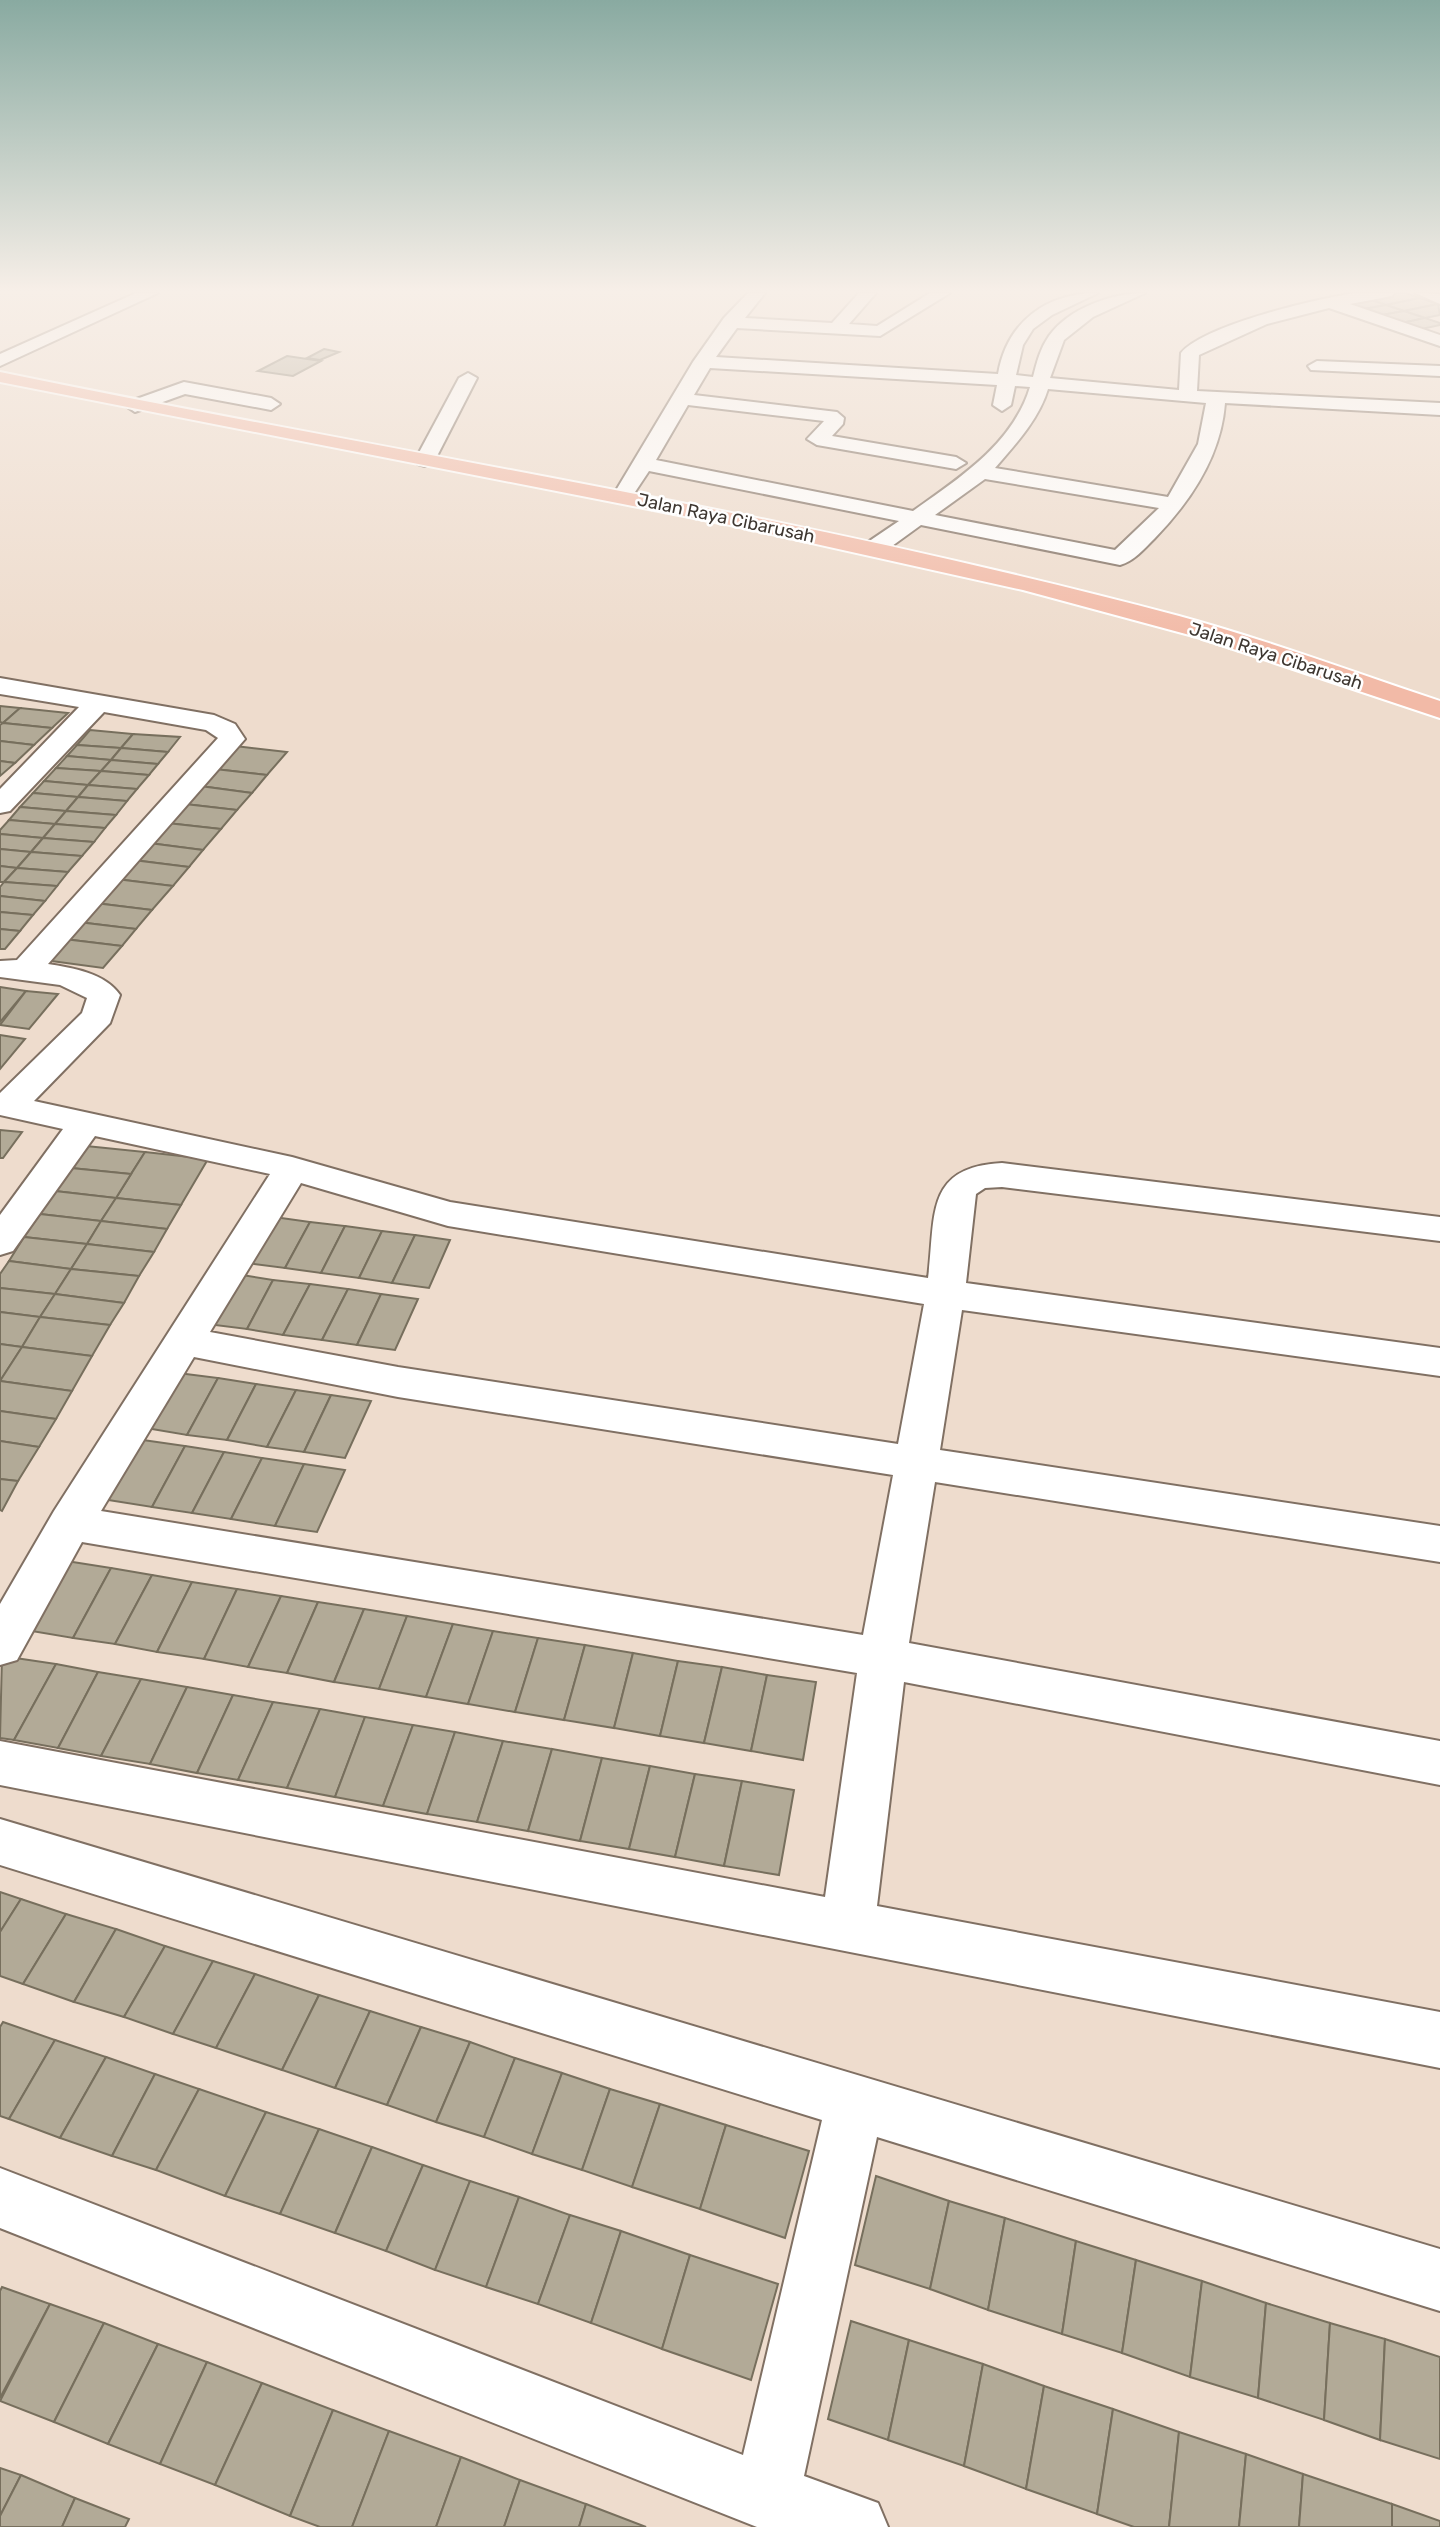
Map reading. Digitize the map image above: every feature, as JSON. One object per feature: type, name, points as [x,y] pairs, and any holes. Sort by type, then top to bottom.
[{"type":"main road","name":"Jalan Raya Cibarusah","points":[[161,411],[622,497],[873,549],[1173,622],[1440,710]]},
{"type":"street","points":[[425,460],[451,411]]},
{"type":"street","points":[[622,497],[645,464],[674,411]]},
{"type":"street","points":[[700,411],[708,418],[763,428]]},
{"type":"street","points":[[795,411],[834,418],[833,424],[811,437],[956,463]]},
{"type":"street","points":[[990,426],[999,417],[1001,411]]},
{"type":"street","points":[[873,549],[981,472],[1029,411]]},
{"type":"street","points":[[645,464],[1120,558],[1149,534],[1174,504],[1199,461],[1216,418],[1216,411]]},
{"type":"street","points":[[935,477],[956,463],[973,445]]},
{"type":"street","points":[[981,472],[1174,504]]},
{"type":"street","points":[[831,540],[904,499]]},
{"type":"street","points":[[0,686],[100,701],[214,723],[226,730],[232,739],[13,970]]},
{"type":"street","points":[[0,804],[100,701]]},
{"type":"street","points":[[5,1105],[98,1016],[103,995],[91,984],[13,970]]},
{"type":"street","points":[[5,1105],[292,1168],[448,1214],[945,1294],[1440,1362]]},
{"type":"street","points":[[0,1242],[85,1124]]},
{"type":"street","points":[[0,1646],[70,1522],[292,1168]]},
{"type":"street","points":[[848,1926],[883,1658],[945,1294],[958,1194],[962,1184],[973,1177],[986,1175],[1440,1228]]},
{"type":"street","points":[[182,1341],[398,1382],[1440,1544]]},
{"type":"street","points":[[70,1522],[883,1658],[1440,1763]]},
{"type":"street","points":[[0,1763],[1440,2040]]},
{"type":"street","points":[[0,1842],[1440,2280]]},
{"type":"street","points":[[766,2497],[855,2103]]},
{"type":"street","points":[[0,2198],[766,2497],[854,2527]]},
{"type":"building","points":[[0,706],[20,708],[3,723],[0,722]]},
{"type":"building","points":[[20,708],[68,713],[52,728],[3,723]]},
{"type":"building","points":[[3,723],[52,728],[34,745],[0,741],[0,725]]},
{"type":"building","points":[[90,730],[133,734],[121,748],[77,745]]},
{"type":"building","points":[[133,734],[180,737],[168,752],[121,748]]},
{"type":"building","points":[[0,741],[34,745],[15,763],[0,761]]},
{"type":"building","points":[[77,745],[121,748],[111,760],[67,756]]},
{"type":"building","points":[[235,746],[287,752],[267,775],[215,769]]},
{"type":"building","points":[[121,748],[168,752],[158,764],[111,760]]},
{"type":"building","points":[[67,756],[111,760],[101,771],[56,768]]},
{"type":"building","points":[[111,760],[158,764],[149,775],[101,771]]},
{"type":"building","points":[[0,761],[15,763],[0,776]]},
{"type":"building","points":[[56,768],[101,771],[88,785],[44,781]]},
{"type":"building","points":[[215,769],[267,775],[252,793],[200,786]]},
{"type":"building","points":[[101,771],[149,775],[137,789],[88,785]]},
{"type":"building","points":[[44,781],[88,785],[78,797],[33,793]]},
{"type":"building","points":[[88,785],[137,789],[127,801],[78,797]]},
{"type":"building","points":[[200,786],[252,793],[237,810],[185,804]]},
{"type":"building","points":[[33,793],[78,797],[66,811],[20,807]]},
{"type":"building","points":[[78,797],[127,801],[116,815],[66,811]]},
{"type":"building","points":[[185,804],[237,810],[221,829],[167,823]]},
{"type":"building","points":[[20,807],[66,811],[55,824],[9,820]]},
{"type":"building","points":[[66,811],[116,815],[105,828],[55,824]]},
{"type":"building","points":[[9,820],[55,824],[43,838],[0,834],[0,830]]},
{"type":"building","points":[[167,823],[221,829],[203,850],[149,843]]},
{"type":"building","points":[[55,824],[105,828],[94,842],[43,838]]},
{"type":"building","points":[[0,834],[43,838],[31,852],[0,849]]},
{"type":"building","points":[[43,838],[94,842],[82,856],[31,852]]},
{"type":"building","points":[[149,843],[203,850],[189,867],[133,860]]},
{"type":"building","points":[[0,849],[31,852],[17,868],[0,866]]},
{"type":"building","points":[[31,852],[82,856],[68,872],[17,868]]},
{"type":"building","points":[[133,860],[189,867],[173,886],[116,879]]},
{"type":"building","points":[[0,866],[17,868],[4,882],[0,882]]},
{"type":"building","points":[[17,868],[68,872],[57,886],[4,882]]},
{"type":"building","points":[[116,879],[173,886],[152,910],[95,903]]},
{"type":"building","points":[[4,882],[57,886],[45,901],[0,896],[0,887]]},
{"type":"building","points":[[0,896],[45,901],[33,915],[0,912]]},
{"type":"building","points":[[95,903],[152,910],[136,929],[78,922]]},
{"type":"building","points":[[0,912],[33,915],[20,931],[0,929]]},
{"type":"building","points":[[78,922],[136,929],[122,946],[64,939]]},
{"type":"building","points":[[0,929],[20,931],[5,949],[0,949]]},
{"type":"building","points":[[64,939],[122,946],[103,968],[44,960]]},
{"type":"building","points":[[0,987],[26,991],[0,1022]]},
{"type":"building","points":[[26,991],[58,994],[29,1029],[0,1025]]},
{"type":"building","points":[[0,1035],[25,1039],[0,1069]]},
{"type":"building","points":[[0,1130],[22,1132],[3,1158],[0,1158]]},
{"type":"building","points":[[86,1146],[145,1152],[131,1174],[71,1168]]},
{"type":"building","points":[[145,1152],[208,1159],[181,1205],[116,1198]]},
{"type":"building","points":[[71,1168],[131,1174],[116,1198],[55,1191]]},
{"type":"building","points":[[55,1191],[116,1198],[101,1221],[40,1214]]},
{"type":"building","points":[[116,1198],[181,1205],[167,1229],[101,1221]]},
{"type":"building","points":[[40,1214],[101,1221],[87,1244],[24,1237]]},
{"type":"building","points":[[274,1217],[310,1222],[285,1268],[247,1263]]},
{"type":"building","points":[[101,1221],[167,1229],[154,1252],[87,1244]]},
{"type":"building","points":[[310,1222],[345,1226],[321,1273],[285,1268]]},
{"type":"building","points":[[345,1226],[382,1231],[359,1278],[321,1273]]},
{"type":"building","points":[[382,1231],[415,1235],[392,1283],[359,1278]]},
{"type":"building","points":[[415,1235],[450,1240],[429,1288],[392,1283]]},
{"type":"building","points":[[24,1237],[87,1244],[71,1269],[9,1261]]},
{"type":"building","points":[[87,1244],[154,1252],[139,1276],[71,1269]]},
{"type":"building","points":[[9,1261],[71,1269],[55,1294],[0,1288],[0,1274]]},
{"type":"building","points":[[71,1269],[139,1276],[124,1303],[55,1294]]},
{"type":"building","points":[[236,1274],[273,1280],[247,1329],[207,1324]]},
{"type":"building","points":[[273,1280],[310,1284],[283,1335],[247,1329]]},
{"type":"building","points":[[310,1284],[348,1289],[322,1340],[283,1335]]},
{"type":"building","points":[[0,1288],[55,1294],[40,1317],[0,1312]]},
{"type":"building","points":[[348,1289],[381,1294],[357,1345],[322,1340]]},
{"type":"building","points":[[55,1294],[124,1303],[110,1325],[40,1317]]},
{"type":"building","points":[[381,1294],[418,1299],[395,1350],[357,1345]]},
{"type":"building","points":[[0,1312],[40,1317],[22,1347],[0,1344]]},
{"type":"building","points":[[40,1317],[110,1325],[92,1356],[22,1347]]},
{"type":"building","points":[[0,1344],[22,1347],[0,1381]]},
{"type":"building","points":[[22,1347],[92,1356],[72,1391],[0,1381]]},
{"type":"building","points":[[178,1373],[218,1378],[187,1435],[146,1428]]},
{"type":"building","points":[[218,1378],[256,1384],[227,1440],[187,1435]]},
{"type":"building","points":[[0,1381],[72,1391],[56,1419],[0,1411]]},
{"type":"building","points":[[256,1384],[296,1390],[267,1447],[227,1440]]},
{"type":"building","points":[[296,1390],[331,1395],[304,1452],[267,1447]]},
{"type":"building","points":[[331,1395],[371,1401],[345,1458],[304,1452]]},
{"type":"building","points":[[0,1411],[56,1419],[39,1447],[0,1441]]},
{"type":"building","points":[[136,1439],[185,1446],[152,1507],[102,1499]]},
{"type":"building","points":[[0,1441],[39,1447],[18,1481],[0,1479]]},
{"type":"building","points":[[185,1446],[224,1452],[192,1513],[152,1507]]},
{"type":"building","points":[[224,1452],[262,1458],[231,1519],[192,1513]]},
{"type":"building","points":[[262,1458],[304,1464],[275,1526],[231,1519]]},
{"type":"building","points":[[304,1464],[345,1470],[317,1532],[275,1526]]},
{"type":"building","points":[[0,1479],[18,1481],[2,1511],[0,1510]]},
{"type":"building","points":[[60,1560],[111,1568],[73,1638],[20,1629]]},
{"type":"building","points":[[111,1568],[152,1575],[115,1644],[73,1638]]},
{"type":"building","points":[[152,1575],[192,1582],[157,1652],[115,1644]]},
{"type":"building","points":[[192,1582],[237,1589],[204,1659],[157,1652]]},
{"type":"building","points":[[237,1589],[281,1596],[248,1667],[204,1659]]},
{"type":"building","points":[[281,1596],[318,1602],[287,1673],[248,1667]]},
{"type":"building","points":[[318,1602],[364,1609],[334,1682],[287,1673]]},
{"type":"building","points":[[364,1609],[407,1616],[379,1689],[334,1682]]},
{"type":"building","points":[[407,1616],[453,1624],[426,1697],[379,1689]]},
{"type":"building","points":[[453,1624],[493,1631],[468,1704],[426,1697]]},
{"type":"building","points":[[493,1631],[538,1638],[515,1712],[468,1704]]},
{"type":"building","points":[[538,1638],[585,1645],[564,1720],[515,1712]]},
{"type":"building","points":[[585,1645],[633,1653],[614,1728],[564,1720]]},
{"type":"building","points":[[633,1653],[678,1661],[660,1736],[614,1728]]},
{"type":"building","points":[[2,1656],[56,1664],[14,1740],[0,1738]]},
{"type":"building","points":[[678,1661],[722,1667],[704,1743],[660,1736]]},
{"type":"building","points":[[56,1664],[98,1672],[58,1748],[14,1740]]},
{"type":"building","points":[[722,1667],[767,1675],[751,1751],[704,1743]]},
{"type":"building","points":[[98,1672],[141,1679],[101,1756],[58,1748]]},
{"type":"building","points":[[767,1675],[816,1682],[803,1760],[751,1751]]},
{"type":"building","points":[[141,1679],[187,1687],[150,1764],[101,1756]]},
{"type":"building","points":[[187,1687],[233,1695],[197,1773],[150,1764]]},
{"type":"building","points":[[233,1695],[273,1702],[238,1780],[197,1773]]},
{"type":"building","points":[[273,1702],[320,1709],[287,1788],[238,1780]]},
{"type":"building","points":[[320,1709],[365,1717],[335,1797],[287,1788]]},
{"type":"building","points":[[365,1717],[413,1725],[383,1806],[335,1797]]},
{"type":"building","points":[[413,1725],[455,1732],[427,1814],[383,1806]]},
{"type":"building","points":[[455,1732],[503,1741],[477,1822],[427,1814]]},
{"type":"building","points":[[503,1741],[552,1749],[528,1831],[477,1822]]},
{"type":"building","points":[[552,1749],[602,1758],[580,1841],[528,1831]]},
{"type":"building","points":[[602,1758],[650,1766],[629,1849],[580,1841]]},
{"type":"building","points":[[650,1766],[695,1774],[675,1857],[629,1849]]},
{"type":"building","points":[[695,1774],[742,1781],[724,1866],[675,1857]]},
{"type":"building","points":[[742,1781],[794,1790],[779,1875],[724,1866]]},
{"type":"building","points":[[0,1892],[21,1899],[0,1932]]},
{"type":"building","points":[[21,1899],[66,1914],[23,1984],[0,1976],[0,1932]]},
{"type":"building","points":[[66,1914],[116,1929],[74,2002],[23,1984]]},
{"type":"building","points":[[116,1929],[165,1946],[124,2017],[74,2002]]},
{"type":"building","points":[[165,1946],[213,1961],[173,2034],[124,2017]]},
{"type":"building","points":[[213,1961],[255,1974],[216,2048],[173,2034]]},
{"type":"building","points":[[255,1974],[319,1995],[282,2070],[216,2048]]},
{"type":"building","points":[[319,1995],[370,2011],[335,2088],[282,2070]]},
{"type":"building","points":[[370,2011],[421,2027],[387,2105],[335,2088]]},
{"type":"building","points":[[3,2022],[55,2040],[9,2119],[0,2116],[0,2027]]},
{"type":"building","points":[[421,2027],[470,2042],[436,2122],[387,2105]]},
{"type":"building","points":[[55,2040],[106,2057],[60,2138],[9,2119]]},
{"type":"building","points":[[470,2042],[515,2058],[484,2137],[436,2122]]},
{"type":"building","points":[[106,2057],[155,2074],[112,2156],[60,2138]]},
{"type":"building","points":[[515,2058],[562,2073],[532,2154],[484,2137]]},
{"type":"building","points":[[562,2073],[610,2089],[582,2170],[532,2154]]},
{"type":"building","points":[[155,2074],[199,2089],[156,2170],[112,2156]]},
{"type":"building","points":[[199,2089],[266,2112],[225,2196],[156,2170]]},
{"type":"building","points":[[610,2089],[660,2104],[632,2187],[582,2170]]},
{"type":"building","points":[[660,2104],[726,2125],[700,2209],[632,2187]]},
{"type":"building","points":[[266,2112],[319,2129],[280,2214],[225,2196]]},
{"type":"building","points":[[726,2125],[809,2151],[785,2238],[700,2209]]},
{"type":"building","points":[[319,2129],[372,2147],[335,2233],[280,2214]]},
{"type":"building","points":[[372,2147],[423,2165],[386,2251],[335,2233]]},
{"type":"building","points":[[423,2165],[470,2181],[435,2270],[386,2251]]},
{"type":"building","points":[[876,2176],[949,2201],[930,2289],[855,2265]]},
{"type":"building","points":[[470,2181],[519,2197],[486,2287],[435,2270]]},
{"type":"building","points":[[519,2197],[570,2215],[538,2304],[486,2287]]},
{"type":"building","points":[[949,2201],[1005,2218],[988,2310],[930,2289]]},
{"type":"building","points":[[570,2215],[621,2231],[591,2323],[538,2304]]},
{"type":"building","points":[[1005,2218],[1076,2241],[1062,2334],[988,2310]]},
{"type":"building","points":[[621,2231],[690,2255],[662,2349],[591,2323]]},
{"type":"building","points":[[1076,2241],[1136,2260],[1122,2353],[1062,2334]]},
{"type":"building","points":[[690,2255],[778,2284],[751,2380],[662,2349]]},
{"type":"building","points":[[1136,2260],[1202,2281],[1190,2377],[1122,2353]]},
{"type":"building","points":[[1202,2281],[1266,2303],[1258,2398],[1190,2377]]},
{"type":"building","points":[[2,2287],[50,2304],[0,2398],[0,2291]]},
{"type":"building","points":[[1266,2303],[1330,2323],[1324,2420],[1258,2398]]},
{"type":"building","points":[[50,2304],[104,2323],[54,2422],[0,2401]]},
{"type":"building","points":[[851,2321],[909,2340],[888,2440],[828,2419]]},
{"type":"building","points":[[104,2323],[158,2344],[108,2444],[54,2422]]},
{"type":"building","points":[[1330,2323],[1385,2339],[1380,2440],[1324,2420]]},
{"type":"building","points":[[1385,2339],[1440,2357],[1440,2459],[1380,2440]]},
{"type":"building","points":[[909,2340],[983,2364],[964,2466],[888,2440]]},
{"type":"building","points":[[158,2344],[207,2362],[160,2464],[108,2444]]},
{"type":"building","points":[[207,2362],[262,2383],[215,2485],[160,2464]]},
{"type":"building","points":[[983,2364],[1044,2386],[1026,2489],[964,2466]]},
{"type":"building","points":[[262,2383],[333,2410],[290,2516],[215,2485]]},
{"type":"building","points":[[1044,2386],[1113,2409],[1097,2514],[1026,2489]]},
{"type":"building","points":[[1113,2409],[1179,2432],[1169,2527],[1134,2527],[1097,2514]]},
{"type":"building","points":[[333,2410],[389,2431],[352,2527],[320,2527],[290,2516]]},
{"type":"building","points":[[389,2431],[461,2457],[436,2527],[352,2527]]},
{"type":"building","points":[[1179,2432],[1246,2454],[1239,2527],[1169,2527]]},
{"type":"building","points":[[1246,2454],[1303,2474],[1299,2527],[1239,2527]]},
{"type":"building","points":[[461,2457],[520,2480],[504,2527],[436,2527]]},
{"type":"building","points":[[0,2468],[21,2475],[0,2516]]},
{"type":"building","points":[[1303,2474],[1392,2504],[1392,2527],[1299,2527]]},
{"type":"building","points":[[21,2475],[75,2498],[62,2527],[0,2527],[0,2516]]},
{"type":"building","points":[[520,2480],[586,2504],[579,2527],[504,2527]]},
{"type":"building","points":[[75,2498],[129,2519],[125,2527],[62,2527]]},
{"type":"building","points":[[586,2504],[646,2527],[579,2527]]},
{"type":"building","points":[[1392,2504],[1440,2521],[1440,2527],[1392,2527]]}]
